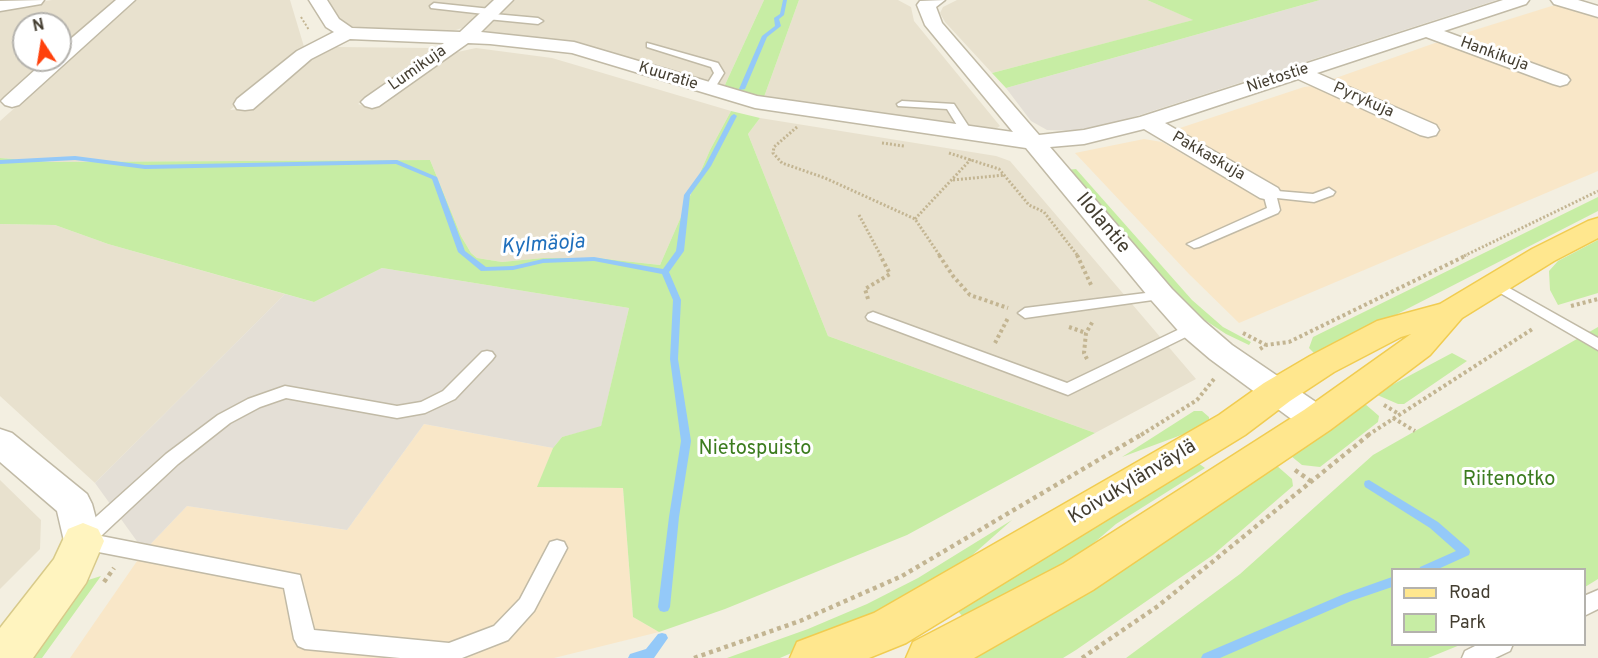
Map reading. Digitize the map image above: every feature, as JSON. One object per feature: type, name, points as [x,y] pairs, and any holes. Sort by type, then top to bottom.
[{"type":"main road","name":"Koivukylänväylä","points":[[814,658],[890,628],[1232,424],[1322,364],[1389,329],[1451,311],[1598,226]]},
{"type":"main road","name":"Koivukylänväylä","points":[[930,658],[1078,577],[1317,420],[1418,347],[1451,311]]},
{"type":"street","points":[[0,6],[35,0]]},
{"type":"street","points":[[72,48],[126,0]]},
{"type":"street","points":[[245,104],[304,55],[347,33],[332,23],[318,0]]},
{"type":"street","name":"Ilolantie","points":[[935,0],[926,5],[933,25],[1162,295],[1193,328],[1238,364],[1317,420]]},
{"type":"street","name":"Nietostie","points":[[1032,142],[1084,137],[1147,122],[1520,0]]},
{"type":"street","points":[[1560,0],[1598,12]]},
{"type":"street","name":"Lumikuja","points":[[372,102],[465,37],[494,9]]},
{"type":"street","name":"Hankikuja","points":[[1428,31],[1560,80]]},
{"type":"street","name":"Kuuratie","points":[[347,33],[374,36],[465,37],[574,48],[755,102],[1032,142]]},
{"type":"street","points":[[12,100],[44,72]]},
{"type":"street","name":"Pyrykuja","points":[[1298,72],[1428,130]]},
{"type":"street","name":"Pakkaskuja","points":[[1147,122],[1269,192]]},
{"type":"street","points":[[0,442],[74,504],[82,541],[71,570],[5,658]]},
{"type":"lane","points":[[434,6],[494,9],[538,21]]},
{"type":"lane","points":[[650,45],[715,65],[718,73],[709,89]]},
{"type":"lane","points":[[902,104],[950,105],[967,133]]},
{"type":"lane","points":[[1194,244],[1274,210],[1269,192],[1314,198],[1329,192]]},
{"type":"lane","points":[[1495,284],[1598,345]]},
{"type":"lane","points":[[1025,313],[1162,295]]},
{"type":"lane","points":[[873,317],[1068,389],[1193,328]]},
{"type":"lane","points":[[82,541],[172,459],[224,419],[254,403],[285,392],[397,412],[425,407],[449,395],[488,356]]},
{"type":"lane","points":[[82,541],[292,581],[305,639],[449,653],[501,633],[527,605],[557,548]]},
{"type":"lane","points":[[1473,658],[1501,646]]},
{"type":"path","points":[[804,120],[774,147],[773,153],[782,163],[825,178],[915,219],[953,276],[970,296],[1012,309],[986,360]]},
{"type":"path","points":[[877,142],[895,147],[911,146]]},
{"type":"path","points":[[940,151],[999,169],[1029,205],[1044,212],[1082,262],[1085,276],[1103,303],[1086,333],[1084,353],[1095,376]]},
{"type":"path","points":[[915,219],[976,154]]},
{"type":"path","points":[[952,180],[1005,175]]},
{"type":"path","points":[[694,658],[800,621],[902,576],[1197,400],[1210,381],[1266,345],[1289,342],[1598,191]]},
{"type":"path","points":[[859,215],[890,274],[865,289],[873,317]]},
{"type":"path","points":[[1082,658],[1158,606],[1393,418],[1567,307],[1598,299]]},
{"type":"path","points":[[1025,313],[1086,333]]},
{"type":"path","points":[[1467,361],[1475,365]]},
{"type":"path","points":[[1393,418],[1415,431]]},
{"type":"shaded area","points":[[52,0],[118,0],[72,40],[72,12],[12,12],[12,72],[35,72],[0,102],[0,9]]},
{"type":"shaded area","points":[[136,0],[290,0],[305,50],[230,110],[243,109],[315,52],[336,47],[430,48],[434,51],[358,104],[370,108],[453,53],[476,48],[552,58],[731,111],[710,150],[660,265],[597,258],[543,258],[502,262],[477,258],[471,253],[461,236],[430,160],[52,162],[0,158],[0,121],[55,72],[72,72],[72,57]]},
{"type":"shaded area","points":[[329,0],[494,0],[462,28],[447,33],[356,29],[337,21]]},
{"type":"shaded area","points":[[513,0],[764,0],[724,87],[483,32],[480,28]]},
{"type":"shaded area","points":[[799,0],[898,0],[911,7],[914,21],[1000,126],[991,132],[764,97]]},
{"type":"shaded area","points":[[957,0],[1147,0],[1194,20],[992,73],[945,22],[940,13],[943,7]]},
{"type":"shaded area","points":[[1320,0],[1497,0],[1115,123],[1076,131],[1047,130],[1031,121],[1006,88]]},
{"type":"shaded area","points":[[1558,4],[1598,16],[1598,171],[1239,323],[1189,274],[1075,153],[1144,139],[1162,142],[1261,199],[1279,192],[1176,131],[1304,87],[1313,86],[1429,136],[1441,129],[1337,83],[1333,79],[1435,43],[1472,42],[1463,38],[1462,34]]},
{"type":"shaded area","points":[[760,118],[996,156],[1010,161],[1196,379],[1095,433],[828,336],[748,134]]},
{"type":"shaded area","points":[[0,224],[55,225],[108,244],[285,294],[95,483],[0,396]]},
{"type":"shaded area","points":[[382,268],[629,308],[601,427],[562,437],[553,448],[424,424],[347,530],[187,506],[144,551],[95,483],[285,294],[314,302]]},
{"type":"shaded area","points":[[424,424],[553,448],[538,487],[623,488],[633,617],[659,632],[554,658],[70,658],[144,551],[187,506],[347,530]]},
{"type":"shaded area","points":[[0,480],[41,520],[40,549],[0,589]]},
{"type":"green space","points":[[764,0],[799,0],[764,97],[724,87]]},
{"type":"green space","points":[[1147,0],[1320,0],[1006,88],[992,73],[1193,20]]},
{"type":"green space","name":"Nietospuisto","points":[[731,111],[760,118],[748,134],[828,336],[1095,433],[907,535],[725,609],[659,632],[633,617],[623,488],[537,487],[553,448],[562,437],[601,426],[629,308],[382,268],[314,302],[108,244],[55,225],[0,224],[0,158],[52,162],[430,160],[461,236],[471,253],[477,258],[502,262],[543,258],[597,258],[660,265],[710,150]]},
{"type":"green space","points":[[1076,169],[1192,300],[1223,327],[1251,342],[1249,345],[1226,334],[1194,313],[1067,170]]},
{"type":"green space","points":[[1598,197],[1598,211],[1329,349],[1314,353],[1309,348],[1313,337]]},
{"type":"green space","points":[[1598,240],[1598,293],[1558,305],[1550,290],[1549,271],[1558,261]]},
{"type":"green space","name":"Riitenotko","points":[[1598,327],[1598,579],[1586,586],[1586,568],[1391,568],[1391,646],[1458,646],[1428,658],[1126,658],[1240,574],[1373,455]]},
{"type":"green space","points":[[1452,353],[1467,361],[1404,404],[1398,404],[1375,394]]},
{"type":"green space","points":[[1364,403],[1379,416],[1378,422],[1320,467],[1302,465],[1291,456],[1320,437]]},
{"type":"green space","points":[[1194,411],[1202,411],[1209,417],[1209,422],[1203,427],[1122,457]]},
{"type":"green space","points":[[1194,460],[1205,468],[1116,524],[1081,554],[966,620],[953,606]]},
{"type":"green space","points":[[1276,465],[1292,479],[1293,486],[1213,555],[1076,650],[1063,658],[963,658]]},
{"type":"green space","points":[[1012,520],[960,566],[867,620],[780,658],[727,658],[808,629],[867,604],[918,578]]},
{"type":"green space","points":[[101,576],[42,658],[28,658],[85,581]]},
{"type":"waterway","points":[[742,89],[765,36],[778,26],[776,18],[782,15],[785,0]]},
{"type":"waterway","points":[[665,272],[680,251],[687,195],[708,166],[734,116]]},
{"type":"waterway","name":"Kylmäoja","points":[[0,162],[75,158],[145,167],[397,162],[435,178],[462,252],[484,269],[513,268],[543,261],[594,259],[665,272]]},
{"type":"waterway","name":"Kylmäoja","points":[[664,607],[674,517],[686,441],[674,359],[677,300],[665,272]]},
{"type":"waterway","points":[[1369,484],[1434,525],[1465,552],[1429,568]]},
{"type":"waterway","points":[[1207,658],[1348,597],[1391,582]]},
{"type":"waterway","points":[[634,658],[650,654],[662,638]]}]
